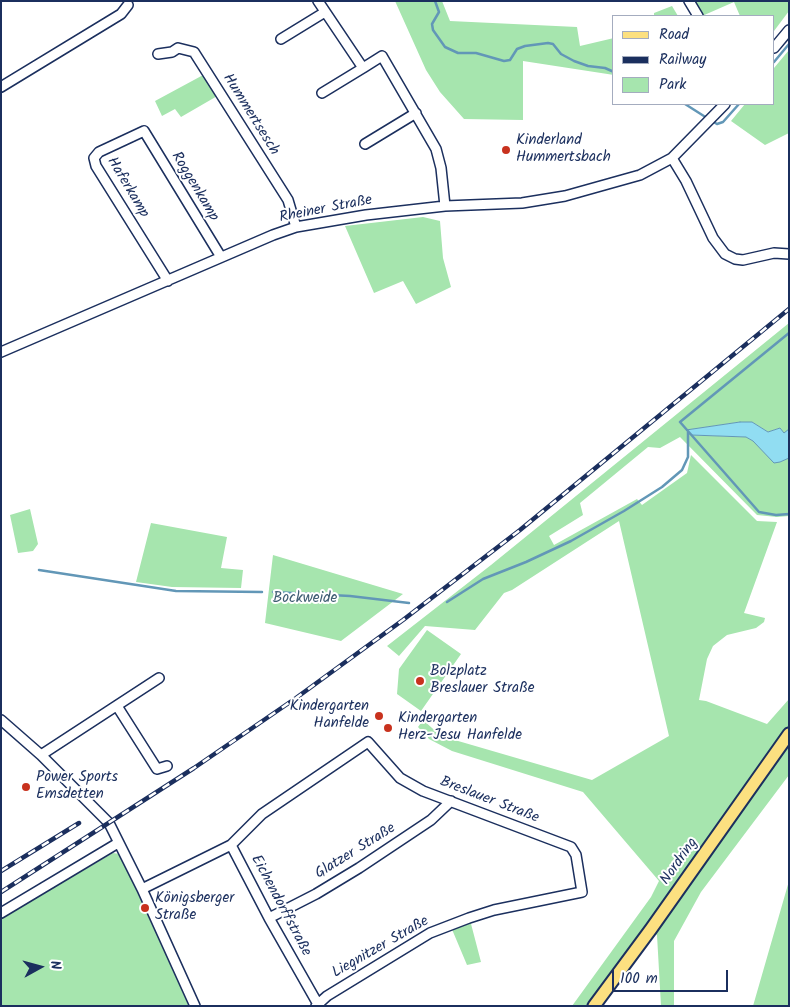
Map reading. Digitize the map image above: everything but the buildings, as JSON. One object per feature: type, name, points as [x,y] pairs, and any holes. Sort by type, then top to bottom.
[{"type":"main road","name":"Nordring","points":[[594,1006],[789,734]]},
{"type":"street","points":[[318,1],[363,68]]},
{"type":"street","points":[[689,1],[697,15]]},
{"type":"street","points":[[1,87],[121,14],[128,5]]},
{"type":"street","points":[[280,39],[325,12]]},
{"type":"street","points":[[775,47],[789,30]]},
{"type":"street","name":"Hummertsesch","points":[[158,54],[172,52],[178,48],[194,52],[288,200],[296,227]]},
{"type":"street","points":[[322,93],[382,56],[436,149],[441,168],[445,206]]},
{"type":"street","name":"Rheiner Straße","points":[[1,352],[221,257],[296,227],[366,215],[445,206],[522,203],[565,196],[640,175],[672,158],[724,105]]},
{"type":"street","points":[[365,144],[416,113]]},
{"type":"street","name":"Roggenkamp","points":[[144,131],[221,257]]},
{"type":"street","name":"Haferkamp","points":[[144,131],[99,152],[94,158],[96,166],[168,280]]},
{"type":"street","points":[[672,158],[686,181],[713,238],[725,254],[735,259],[743,260],[774,253],[789,254]]},
{"type":"street","points":[[41,755],[159,678]]},
{"type":"street","points":[[118,706],[157,769],[167,766]]},
{"type":"street","points":[[2,721],[41,755],[109,823],[142,889],[194,1006]]},
{"type":"street","name":"Breslauer Straße","points":[[231,844],[262,814],[368,742],[400,778],[423,791],[571,847],[576,855],[582,892]]},
{"type":"street","name":"Glatzer Straße","points":[[269,918],[316,894],[359,868],[431,820],[451,801]]},
{"type":"street","points":[[1,913],[118,843]]},
{"type":"street","points":[[142,889],[231,844]]},
{"type":"street","name":"Eichendorffstraße","points":[[231,844],[269,918],[318,1005]]},
{"type":"street","name":"Liegnitzer Straße","points":[[318,1005],[327,996],[430,933],[494,910],[582,892]]},
{"type":"green space","points":[[395,1],[442,1],[450,21],[577,27],[580,46],[612,38],[612,75],[523,61],[523,120],[464,119],[440,92],[426,70]]},
{"type":"green space","points":[[693,1],[789,1],[789,11],[775,30],[775,15],[740,15],[734,2],[701,15]]},
{"type":"green space","points":[[672,6],[677,15],[654,15],[654,13]]},
{"type":"green space","points":[[789,50],[789,133],[765,145],[731,121],[744,105],[775,105],[775,67]]},
{"type":"green space","points":[[205,74],[219,95],[181,117],[175,109],[162,116],[155,101]]},
{"type":"green space","points":[[423,217],[440,221],[443,258],[451,287],[416,304],[403,281],[374,293],[345,226]]},
{"type":"green space","points":[[789,323],[789,429],[784,434],[780,428],[768,432],[752,422],[740,422],[687,430],[691,435],[746,437],[753,441],[769,457],[780,462],[789,458],[789,516],[757,515],[680,437],[660,448],[648,447],[580,503],[583,515],[549,536],[554,545],[637,499],[642,505],[687,473],[691,455],[757,521],[777,522],[744,613],[765,618],[764,622],[756,628],[727,635],[713,646],[707,659],[699,700],[767,724],[789,699],[789,775],[701,892],[674,941],[674,1006],[661,1006],[657,935],[646,927],[586,1006],[572,1006],[651,897],[659,881],[583,792],[452,751],[429,739],[418,727],[423,720],[441,736],[592,780],[669,736],[619,521],[512,590],[504,593],[475,630],[425,626],[399,656],[387,646],[491,565]]},
{"type":"green space","points":[[30,509],[38,544],[33,551],[18,553],[10,515]]},
{"type":"green space","points":[[151,523],[227,537],[221,568],[243,570],[241,588],[172,587],[136,582]]},
{"type":"green space","name":"Bockweide","points":[[273,555],[403,594],[341,641],[265,623]]},
{"type":"green space","name":"Bolzplatz Breslauer Straße","points":[[427,630],[461,654],[421,711],[397,694],[399,669]]},
{"type":"green space","points":[[113,853],[120,854],[189,1006],[1,1006],[1,918]]},
{"type":"green space","points":[[789,881],[789,1006],[753,1006]]},
{"type":"green space","points":[[470,920],[481,962],[467,965],[451,927]]},
{"type":"water","points":[[752,422],[768,432],[780,428],[784,433],[789,429],[789,458],[774,463],[753,441],[746,437],[691,435],[686,430]]},
{"type":"waterway","points":[[435,1],[439,12],[432,24],[433,30],[445,47],[458,53],[476,53],[504,61],[510,60],[517,49],[548,43],[553,44],[561,54],[574,61],[612,71]]},
{"type":"waterway","points":[[775,61],[789,44]]},
{"type":"waterway","points":[[687,105],[707,118]]},
{"type":"waterway","points":[[712,121],[717,124],[723,122],[738,105]]},
{"type":"waterway","points":[[789,333],[680,422],[759,512],[776,515],[789,514]]},
{"type":"waterway","points":[[447,602],[483,579],[571,541],[662,487],[682,470],[688,457],[688,432]]},
{"type":"waterway","points":[[39,570],[176,591],[262,592]]},
{"type":"waterway","points":[[273,592],[350,596],[409,603]]},
{"type":"railway","points":[[1,892],[194,768],[296,698],[403,620],[520,530],[789,309]]},
{"type":"railway","points":[[1,871],[79,823]]},
{"type":"place","name":"Kinderland Hummertsbach","points":[[506,150]]},
{"type":"place","name":"Bolzplatz Breslauer Straße","points":[[420,681]]},
{"type":"place","name":"Kindergarten Hanfelde","points":[[379,716]]},
{"type":"place","name":"Kindergarten Herz-Jesu Hanfelde","points":[[388,728]]},
{"type":"place","name":"Power Sports Emsdetten","points":[[26,787]]},
{"type":"place","name":"Königsberger Straße","points":[[145,908]]}]
